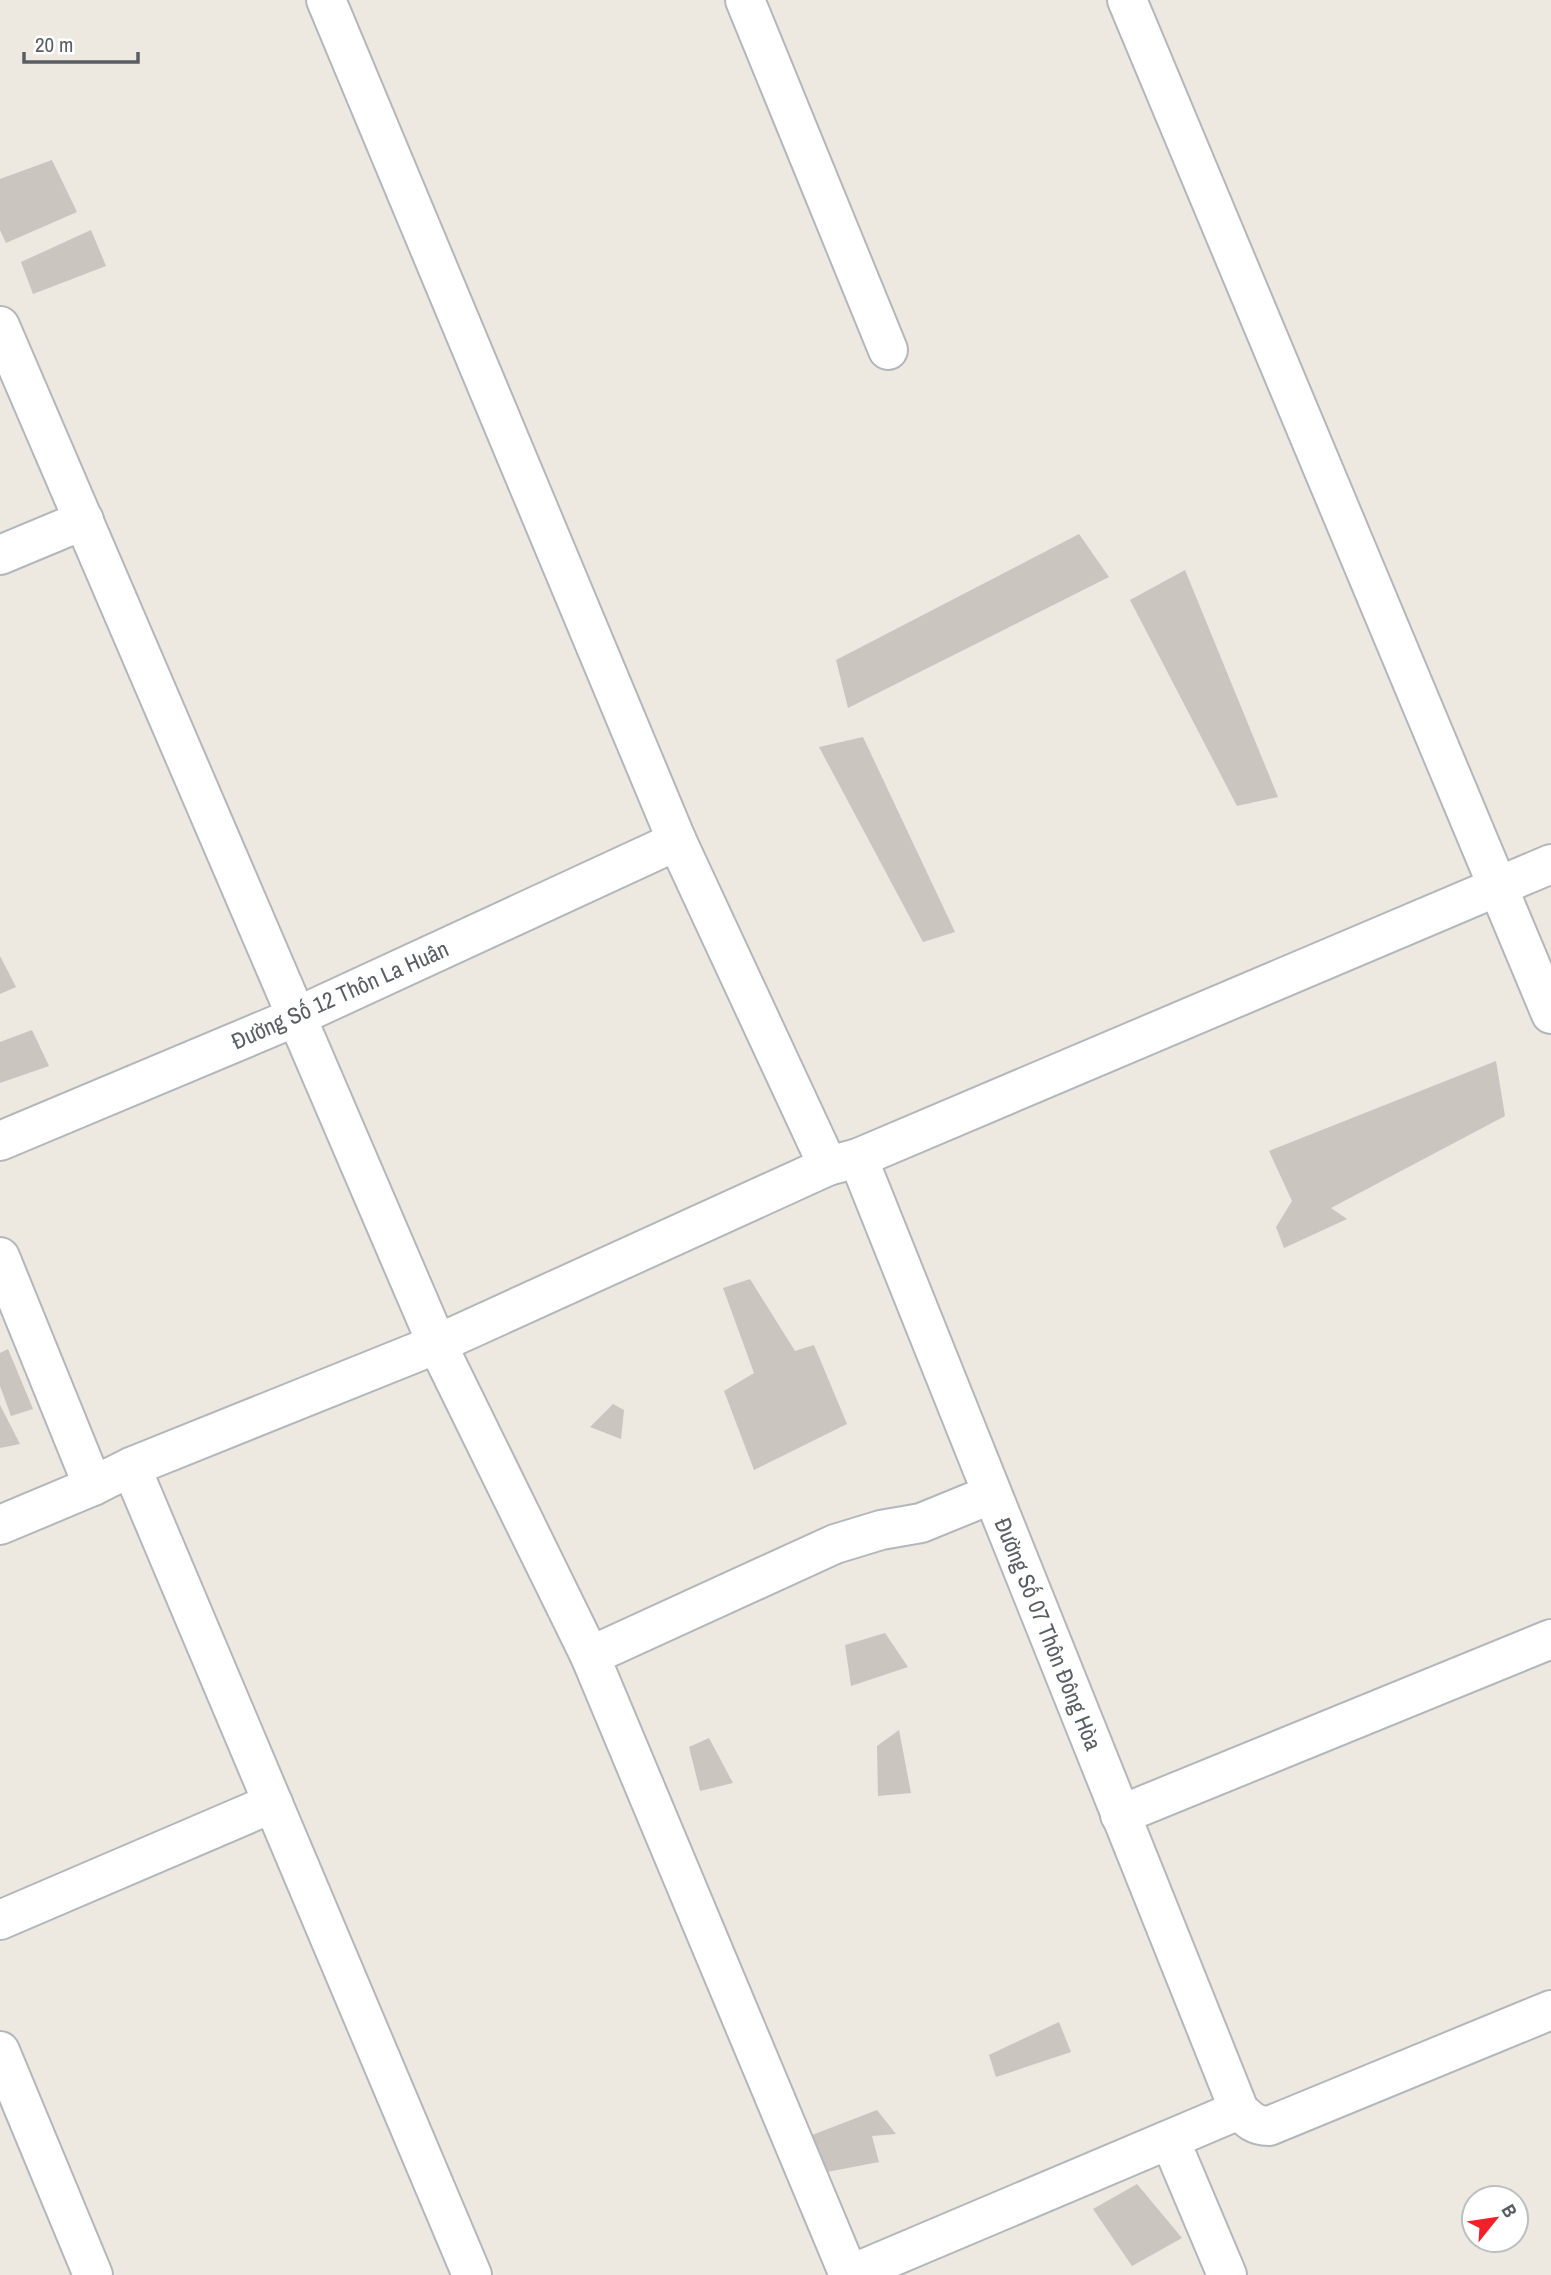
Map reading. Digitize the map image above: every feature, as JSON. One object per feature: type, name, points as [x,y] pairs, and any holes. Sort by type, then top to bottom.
[{"type":"street","name":"Đường Số 07 Thôn Đông Hòa","points":[[326,0],[677,841],[843,1162],[992,1494],[1238,2110]]},
{"type":"street","points":[[745,0],[888,349]]},
{"type":"street","points":[[1127,0],[1551,1014]]},
{"type":"street","points":[[0,326],[437,1344],[590,1656],[849,2275],[1238,2110],[1251,2123],[1269,2126],[1551,2010]]},
{"type":"street","points":[[0,555],[84,520]]},
{"type":"street","name":"Đường Số 12 Thôn La Huân","points":[[0,1141],[298,1016],[677,841]]},
{"type":"street","points":[[0,1525],[131,1467],[437,1344],[843,1162],[1551,864]]},
{"type":"street","points":[[0,1257],[93,1486]]},
{"type":"street","points":[[131,1467],[472,2275]]},
{"type":"street","points":[[590,1656],[835,1544],[881,1530],[921,1523],[992,1494]]},
{"type":"street","points":[[1120,1815],[1551,1639]]},
{"type":"street","points":[[0,1920],[272,1803]]},
{"type":"street","points":[[0,2051],[93,2275]]},
{"type":"street","points":[[1170,2140],[1227,2275]]},
{"type":"building","points":[[52,160],[77,212],[6,243],[0,230],[0,179]]},
{"type":"building","points":[[91,230],[106,266],[33,294],[21,262]]},
{"type":"building","points":[[1079,534],[1109,577],[848,708],[836,660]]},
{"type":"building","points":[[1185,570],[1278,797],[1237,806],[1130,600]]},
{"type":"building","points":[[863,737],[955,932],[923,942],[819,747]]},
{"type":"building","points":[[0,956],[16,987],[0,994]]},
{"type":"building","points":[[32,1030],[49,1066],[0,1083],[0,1042]]},
{"type":"building","points":[[1496,1061],[1505,1116],[1331,1208],[1347,1219],[1284,1248],[1276,1227],[1292,1201],[1269,1151]]},
{"type":"building","points":[[750,1279],[795,1351],[814,1345],[847,1424],[754,1470],[724,1391],[754,1373],[723,1288]]},
{"type":"building","points":[[8,1349],[33,1409],[11,1416],[0,1386],[0,1353]]},
{"type":"building","points":[[613,1404],[624,1410],[621,1439],[590,1427]]},
{"type":"building","points":[[0,1405],[20,1444],[0,1448]]},
{"type":"building","points":[[885,1633],[908,1667],[851,1686],[845,1645]]},
{"type":"building","points":[[899,1730],[911,1793],[878,1796],[877,1746]]},
{"type":"building","points":[[709,1738],[733,1783],[700,1791],[689,1747]]},
{"type":"building","points":[[1059,2022],[1071,2052],[996,2077],[989,2055]]},
{"type":"building","points":[[877,2110],[896,2134],[872,2136],[879,2162],[827,2172],[812,2135]]},
{"type":"building","points":[[1137,2184],[1182,2238],[1132,2266],[1093,2209]]}]
